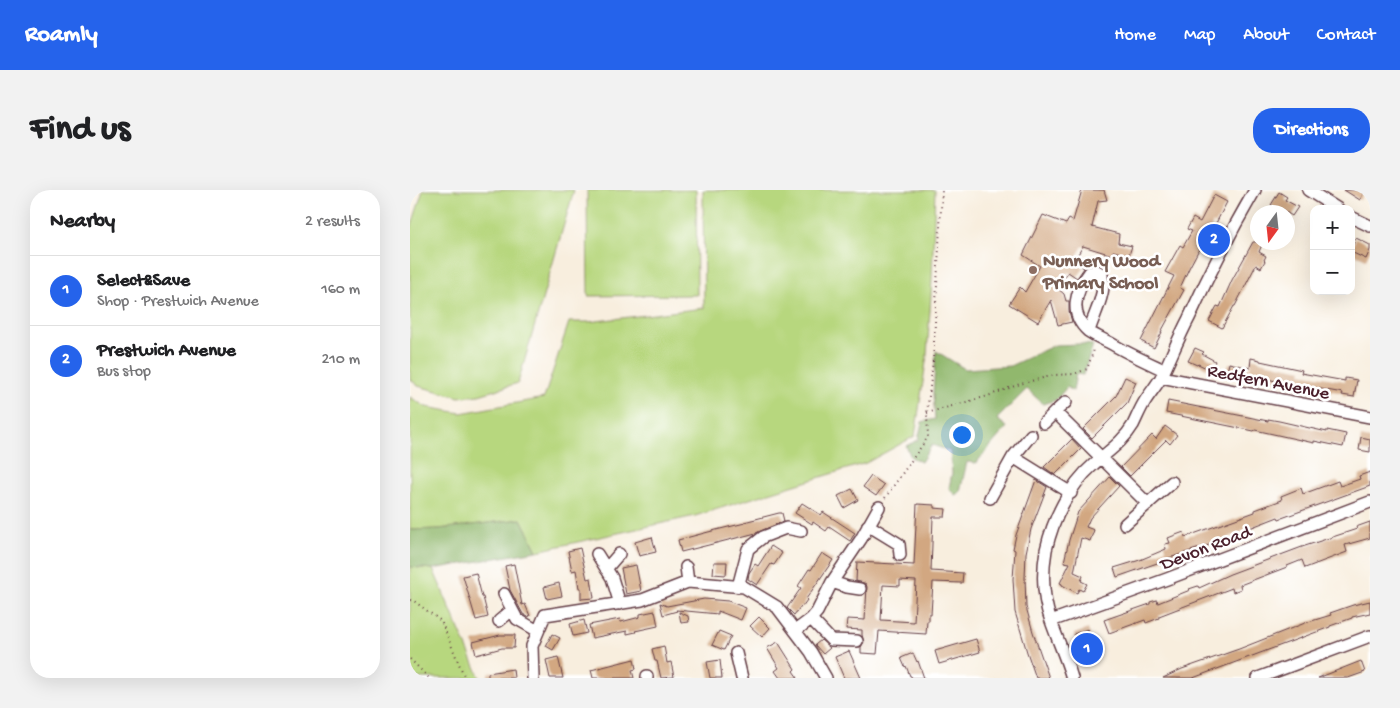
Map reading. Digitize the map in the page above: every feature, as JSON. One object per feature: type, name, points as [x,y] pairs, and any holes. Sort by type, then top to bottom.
[{"type":"street","points":[[1072,678],[1046,606],[1044,589],[1046,551],[1056,521],[1080,476],[1115,447],[1126,435],[1163,374],[1232,228],[1255,190]]},
{"type":"street","points":[[1308,190],[1332,205]]},
{"type":"street","points":[[1355,219],[1370,226]]},
{"type":"street","name":"Redfern Avenue","points":[[1089,331],[1163,374],[1370,417]]},
{"type":"street","points":[[1044,423],[1066,402]]},
{"type":"street","points":[[1055,412],[1148,504]]},
{"type":"street","points":[[990,498],[1013,457],[1031,435]]},
{"type":"street","points":[[1013,457],[1071,493]]},
{"type":"street","points":[[1125,524],[1172,482]]},
{"type":"street","name":"Devon Road","points":[[1051,621],[1370,502]]},
{"type":"street","points":[[795,631],[817,612],[832,582],[861,539],[879,507]]},
{"type":"street","points":[[868,525],[899,544],[900,555]]},
{"type":"street","points":[[738,587],[748,549],[763,537],[786,528],[801,531]]},
{"type":"street","points":[[597,554],[612,578],[620,604]]},
{"type":"street","points":[[606,568],[619,554]]},
{"type":"street","points":[[686,566],[688,582]]},
{"type":"street","points":[[533,678],[532,646],[545,615],[642,600],[688,582],[744,587],[777,607],[811,652],[826,678]]},
{"type":"street","points":[[832,582],[847,588],[860,589]]},
{"type":"street","points":[[504,594],[517,619],[538,631]]},
{"type":"street","points":[[499,621],[512,610]]},
{"type":"street","points":[[811,618],[831,640],[857,641]]},
{"type":"street","points":[[1258,678],[1370,636]]},
{"type":"street","points":[[736,653],[742,678]]},
{"type":"path","points":[[879,507],[928,437],[927,413],[942,190]]},
{"type":"path","points":[[927,413],[988,396],[1020,384],[1054,375],[1074,374],[1087,369],[1096,346]]},
{"type":"path","points":[[410,600],[441,621],[465,678]]},
{"type":"path","points":[[410,659],[429,678]]},
{"type":"green space","points":[[423,190],[574,190],[518,383],[479,395],[459,397],[418,386],[410,379],[410,231]]},
{"type":"green space","points":[[587,190],[696,190],[697,295],[588,296]]},
{"type":"green space","points":[[703,190],[935,190],[927,355],[915,436],[866,463],[695,516],[537,551],[521,519],[439,529],[410,530],[410,397],[426,407],[461,413],[544,398],[569,322],[588,322],[704,308]]},
{"type":"green space","points":[[1055,345],[1093,345],[1083,375],[1076,374],[1073,391],[1067,387],[1056,400],[1043,404],[1027,389],[997,419],[1007,427],[976,463],[967,462],[960,492],[955,495],[949,488],[952,473],[950,451],[932,445],[921,462],[911,457],[906,446],[918,440],[922,422],[935,419],[933,394],[936,351],[965,369],[1010,366]]},
{"type":"green space","points":[[521,519],[537,551],[433,569],[410,567],[410,530],[439,529]]},
{"type":"green space","points":[[410,567],[433,569],[480,678],[410,678]]},
{"type":"building","points":[[1082,190],[1104,190],[1107,200],[1098,201],[1092,227],[1119,234],[1118,243],[1132,246],[1129,255],[1113,251],[1112,255],[1083,246],[1074,261],[1084,268],[1077,278],[1068,272],[1057,288],[1064,294],[1066,301],[1069,301],[1072,322],[1058,325],[1051,300],[1038,322],[1009,304],[1020,287],[1025,292],[1040,266],[1023,255],[1043,215],[1066,224],[1069,219],[1073,221]]},
{"type":"building","points":[[1344,190],[1365,190],[1360,200]]},
{"type":"building","points":[[1279,192],[1287,197],[1285,200],[1294,205],[1271,205]]},
{"type":"building","points":[[1214,195],[1227,202],[1215,225],[1213,223],[1189,268],[1180,288],[1184,290],[1154,348],[1141,341],[1174,276],[1165,272],[1180,245],[1183,247],[1192,231],[1187,229],[1193,218],[1200,222]]},
{"type":"building","points":[[1356,238],[1370,245],[1366,259],[1355,254]]},
{"type":"building","points":[[1250,247],[1250,250],[1260,250],[1259,252],[1266,256],[1261,268],[1256,265],[1222,328],[1209,321],[1217,306],[1220,307]]},
{"type":"building","points":[[1195,348],[1204,352],[1202,354],[1215,361],[1211,370],[1188,361]]},
{"type":"building","points":[[1251,358],[1302,370],[1301,373],[1345,381],[1345,378],[1357,380],[1354,397],[1342,395],[1343,393],[1227,372],[1229,363],[1250,368]]},
{"type":"building","points":[[1125,377],[1136,382],[1127,403],[1092,438],[1083,429],[1116,396]]},
{"type":"building","points":[[1168,401],[1346,434],[1343,447],[1314,441],[1314,443],[1166,413]]},
{"type":"building","points":[[1165,426],[1177,435],[1170,444],[1166,440],[1130,476],[1121,467],[1152,435],[1156,439]]},
{"type":"building","points":[[1361,437],[1370,439],[1370,452],[1359,450]]},
{"type":"building","points":[[1072,439],[1081,449],[1055,475],[1044,467]]},
{"type":"building","points":[[1370,472],[1370,486],[1279,519],[1278,517],[1215,543],[1117,577],[1114,568],[1166,549],[1165,544],[1170,543],[1168,538],[1184,532],[1185,537],[1255,512],[1255,510],[1282,500],[1281,496],[1301,488],[1303,494],[1338,481],[1340,486],[1360,479],[1359,476]]},
{"type":"building","points":[[871,476],[884,485],[876,496],[863,487]]},
{"type":"building","points":[[1110,477],[1119,486],[1090,518],[1086,527],[1094,530],[1090,541],[1081,538],[1074,572],[1083,576],[1081,581],[1087,584],[1083,591],[1079,589],[1077,593],[1060,583],[1070,563],[1064,562],[1069,540],[1078,512]]},
{"type":"building","points":[[1036,480],[1047,487],[1031,529],[1026,553],[1026,607],[1049,678],[1036,678],[1015,612],[1013,579],[1015,550],[1013,549],[1016,535]]},
{"type":"building","points":[[852,489],[858,500],[844,508],[838,496]]},
{"type":"building","points":[[802,503],[821,515],[823,512],[855,533],[850,541],[829,527],[826,531],[795,513]]},
{"type":"building","points":[[917,504],[934,505],[934,508],[946,509],[945,517],[933,517],[931,571],[963,573],[962,583],[933,582],[931,614],[929,614],[929,621],[927,621],[926,634],[879,631],[877,654],[861,653],[861,647],[864,642],[862,630],[846,629],[847,619],[865,620],[867,587],[866,584],[856,581],[857,562],[914,565]],"holes":[[[900,580],[916,581],[914,622],[881,620],[883,585],[900,586]]]},
{"type":"building","points":[[782,513],[784,521],[756,533],[681,552],[678,540]]},
{"type":"building","points":[[1370,522],[1370,538],[1345,545],[1347,552],[1305,568],[1302,560],[1240,585],[1241,589],[1233,592],[1232,588],[1159,616],[1159,618],[1146,623],[1145,620],[1109,633],[1104,620],[1150,604],[1150,602],[1157,600],[1158,603],[1189,589],[1198,586],[1199,588],[1230,574],[1357,529],[1356,527]]},
{"type":"building","points":[[652,537],[656,552],[639,556],[635,542]]},
{"type":"building","points":[[771,546],[782,553],[774,565],[771,564],[757,585],[748,579],[749,573],[755,564],[758,566]]},
{"type":"building","points":[[580,548],[587,579],[591,578],[594,598],[581,599],[581,588],[579,588],[576,570],[572,571],[568,551]]},
{"type":"building","points":[[822,553],[833,560],[807,600],[794,615],[787,608],[801,588],[798,586]]},
{"type":"building","points":[[714,562],[727,562],[726,575],[713,574]]},
{"type":"building","points":[[514,564],[522,605],[525,604],[530,616],[528,617],[523,614],[510,590],[505,566]]},
{"type":"building","points":[[636,565],[641,591],[626,594],[621,568]]},
{"type":"building","points":[[476,573],[488,617],[476,620],[463,576]]},
{"type":"building","points":[[559,583],[562,596],[547,599],[544,587]]},
{"type":"building","points":[[704,599],[728,601],[746,608],[741,620],[718,611],[718,614],[676,610],[663,615],[660,603],[667,606]]},
{"type":"building","points":[[1370,601],[1370,613],[1352,617],[1193,678],[1163,678],[1182,669],[1331,615],[1330,613]]},
{"type":"building","points":[[655,611],[658,626],[627,634],[627,631],[592,638],[589,625],[620,619],[621,622],[640,617],[640,614]]},
{"type":"building","points":[[679,612],[688,616],[689,622],[681,623]]},
{"type":"building","points":[[759,617],[770,628],[762,637],[750,626]]},
{"type":"building","points":[[584,620],[587,633],[573,636],[570,624]]},
{"type":"building","points":[[1088,629],[1096,652],[1082,657],[1074,634]]},
{"type":"building","points":[[719,631],[731,636],[724,650],[712,645]]},
{"type":"building","points":[[552,634],[560,638],[553,650],[546,646]]},
{"type":"building","points":[[500,635],[515,635],[514,648],[502,648],[476,655],[473,642]]},
{"type":"building","points":[[976,639],[980,652],[939,664],[935,651]]},
{"type":"building","points":[[821,640],[830,648],[823,654],[815,645]]},
{"type":"building","points":[[778,642],[795,669],[793,671],[798,678],[780,678],[775,671],[779,668],[767,648]]},
{"type":"building","points":[[664,646],[667,663],[671,662],[674,677],[661,678],[657,661],[655,661],[652,649]]},
{"type":"building","points":[[849,651],[861,678],[844,678],[835,657]]},
{"type":"building","points":[[913,653],[924,678],[912,678],[901,658]]},
{"type":"building","points":[[558,657],[563,678],[550,678],[546,660]]},
{"type":"building","points":[[634,659],[636,669],[632,670],[634,678],[593,678],[591,670]]},
{"type":"building","points":[[720,660],[722,678],[710,678],[707,662]]},
{"type":"building","points":[[1361,661],[1365,672],[1348,678],[1318,678]]},
{"type":"building","points":[[513,669],[514,678],[488,678],[488,673]]},
{"type":"place","name":"Prestwich Avenue","points":[[1214,240]]},
{"type":"place","name":"Nunnery Wood Primary School","points":[[1033,270]]},
{"type":"place","name":"Select&Save","points":[[1087,649]]}]
